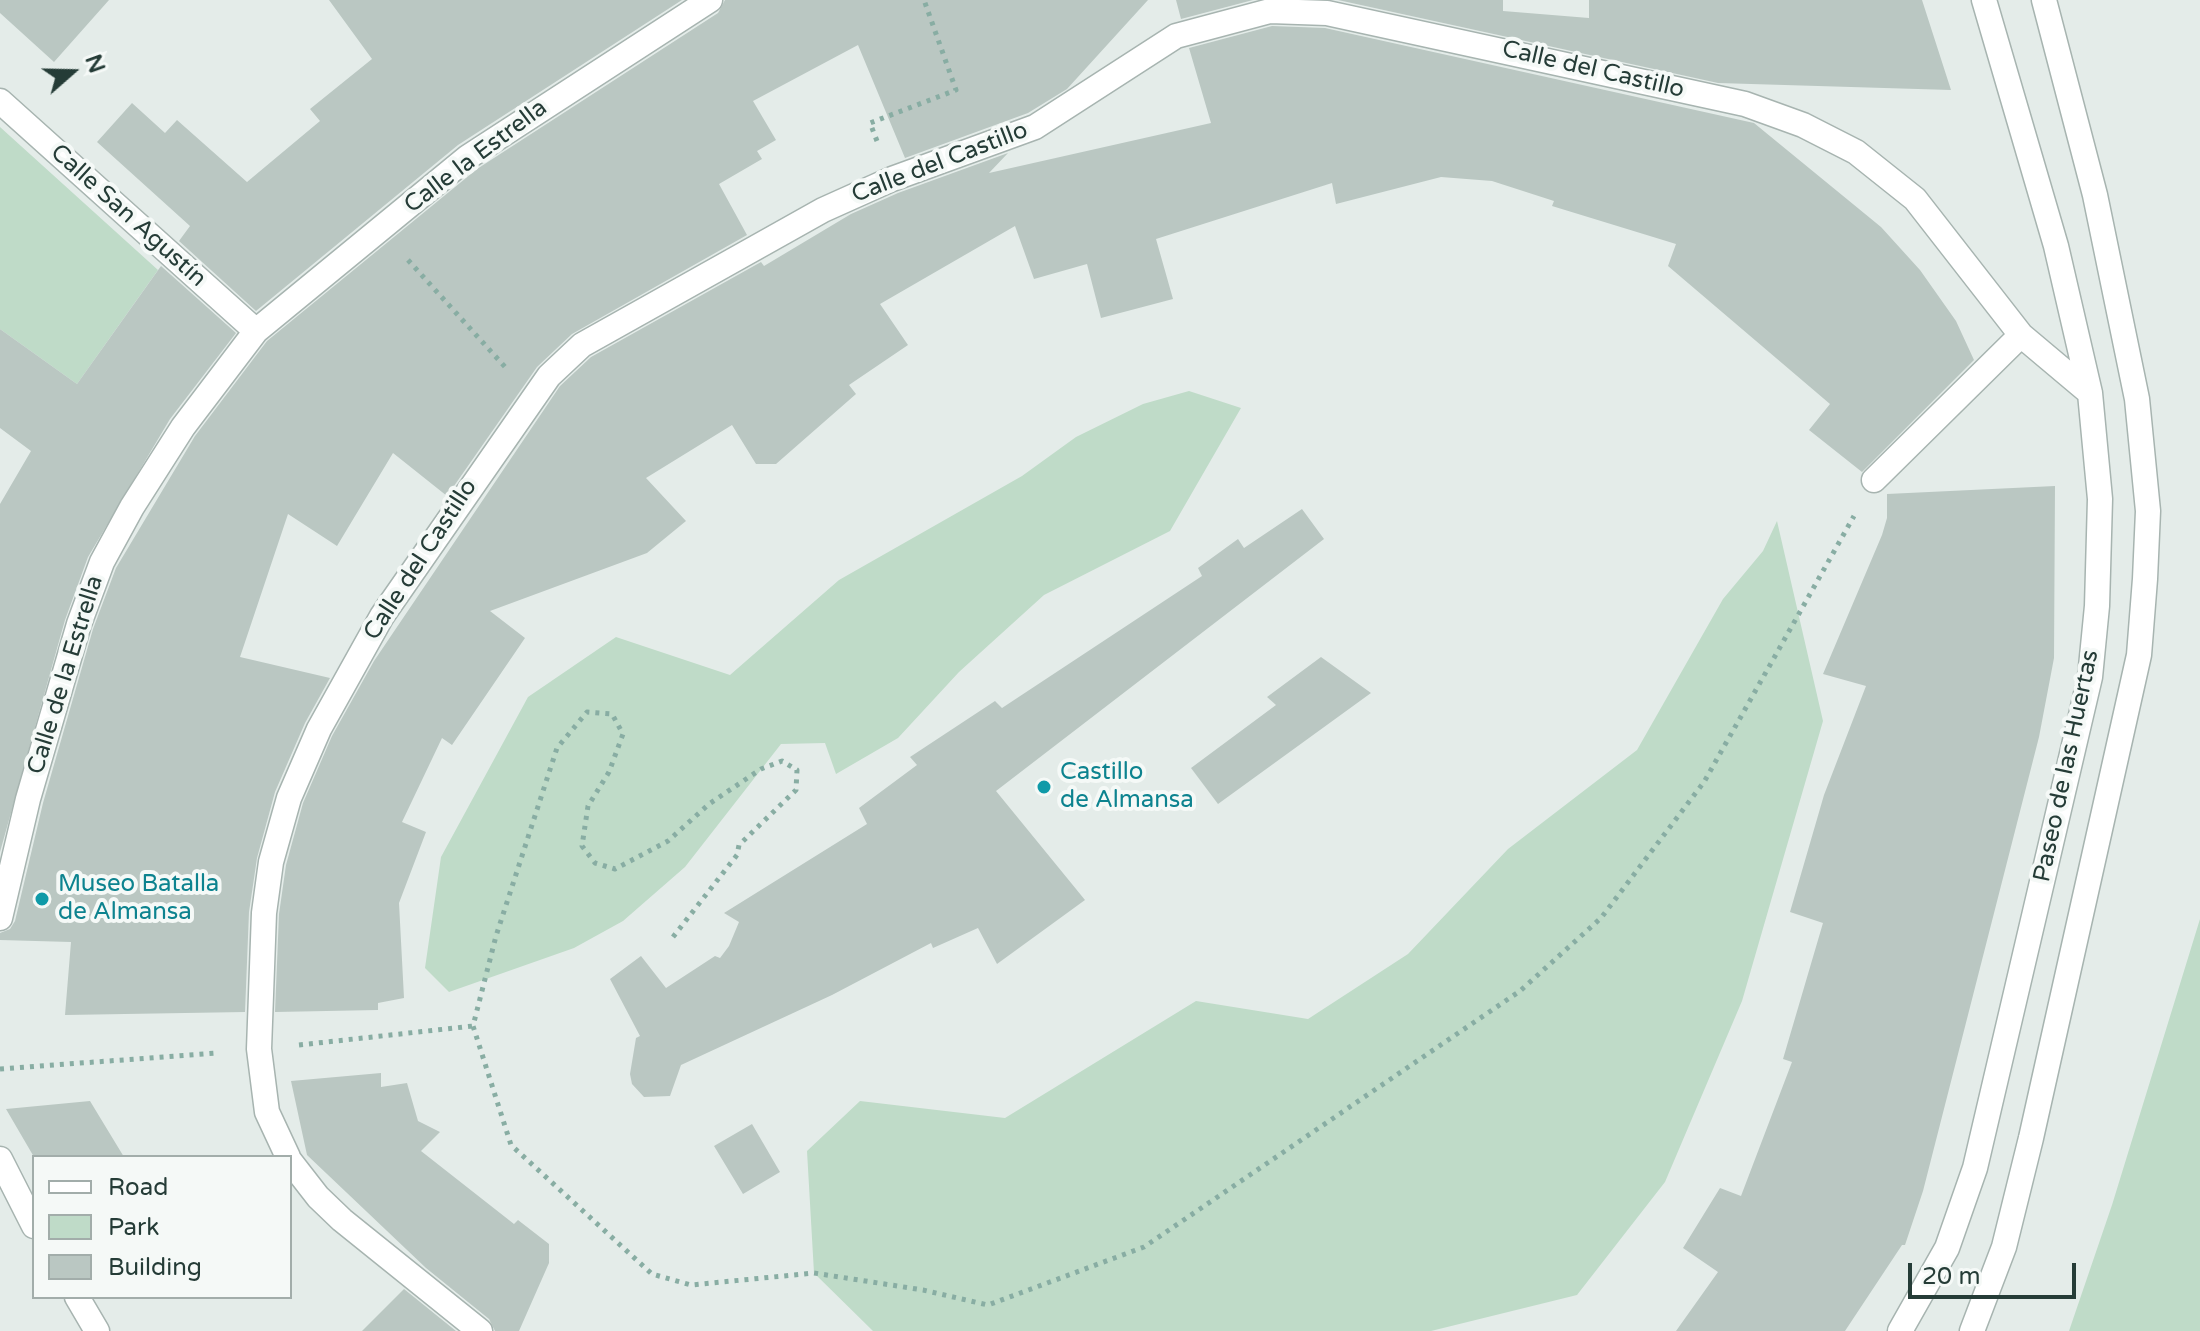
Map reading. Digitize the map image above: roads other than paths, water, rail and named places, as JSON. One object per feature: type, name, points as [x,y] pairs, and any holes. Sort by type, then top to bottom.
[{"type":"street","name":"Calle la Estrella","points":[[256,331],[468,157],[710,0]]},
{"type":"street","name":"Paseo de las Huertas","points":[[1900,1331],[1947,1248],[1975,1168],[2090,677],[2097,606],[2100,499],[2090,393],[2056,246],[1984,0]]},
{"type":"street","name":"Paseo de las Huertas","points":[[1972,1331],[2004,1247],[2031,1138],[2139,655],[2145,579],[2148,511],[2137,399],[2095,195],[2044,0]]},
{"type":"street","name":"Calle del Castillo","points":[[287,1155],[267,1112],[259,1049],[260,967],[267,885],[300,770],[344,680],[382,616],[533,397],[582,345],[823,210],[892,179],[1035,127],[1176,36],[1270,11],[1327,13],[1745,104],[1833,138],[1891,177],[1915,199],[2021,335],[2090,393]]},
{"type":"street","name":"Calle San Agustín","points":[[0,101],[256,331]]},
{"type":"street","name":"Calle de la Estrella","points":[[0,918],[28,799],[79,624],[102,562],[183,427],[256,331]]},
{"type":"street","points":[[1874,480],[2021,335]]},
{"type":"street","points":[[0,1159],[32,1222]]},
{"type":"street","name":"Calle del Castillo","points":[[292,1164],[299,1176],[342,1220],[480,1331]]},
{"type":"street","points":[[78,1299],[97,1331]]},
{"type":"place","name":"Castillo de Almansa","points":[[1044,787]]},
{"type":"place","name":"Museo Batalla de Almansa","points":[[42,899]]}]
